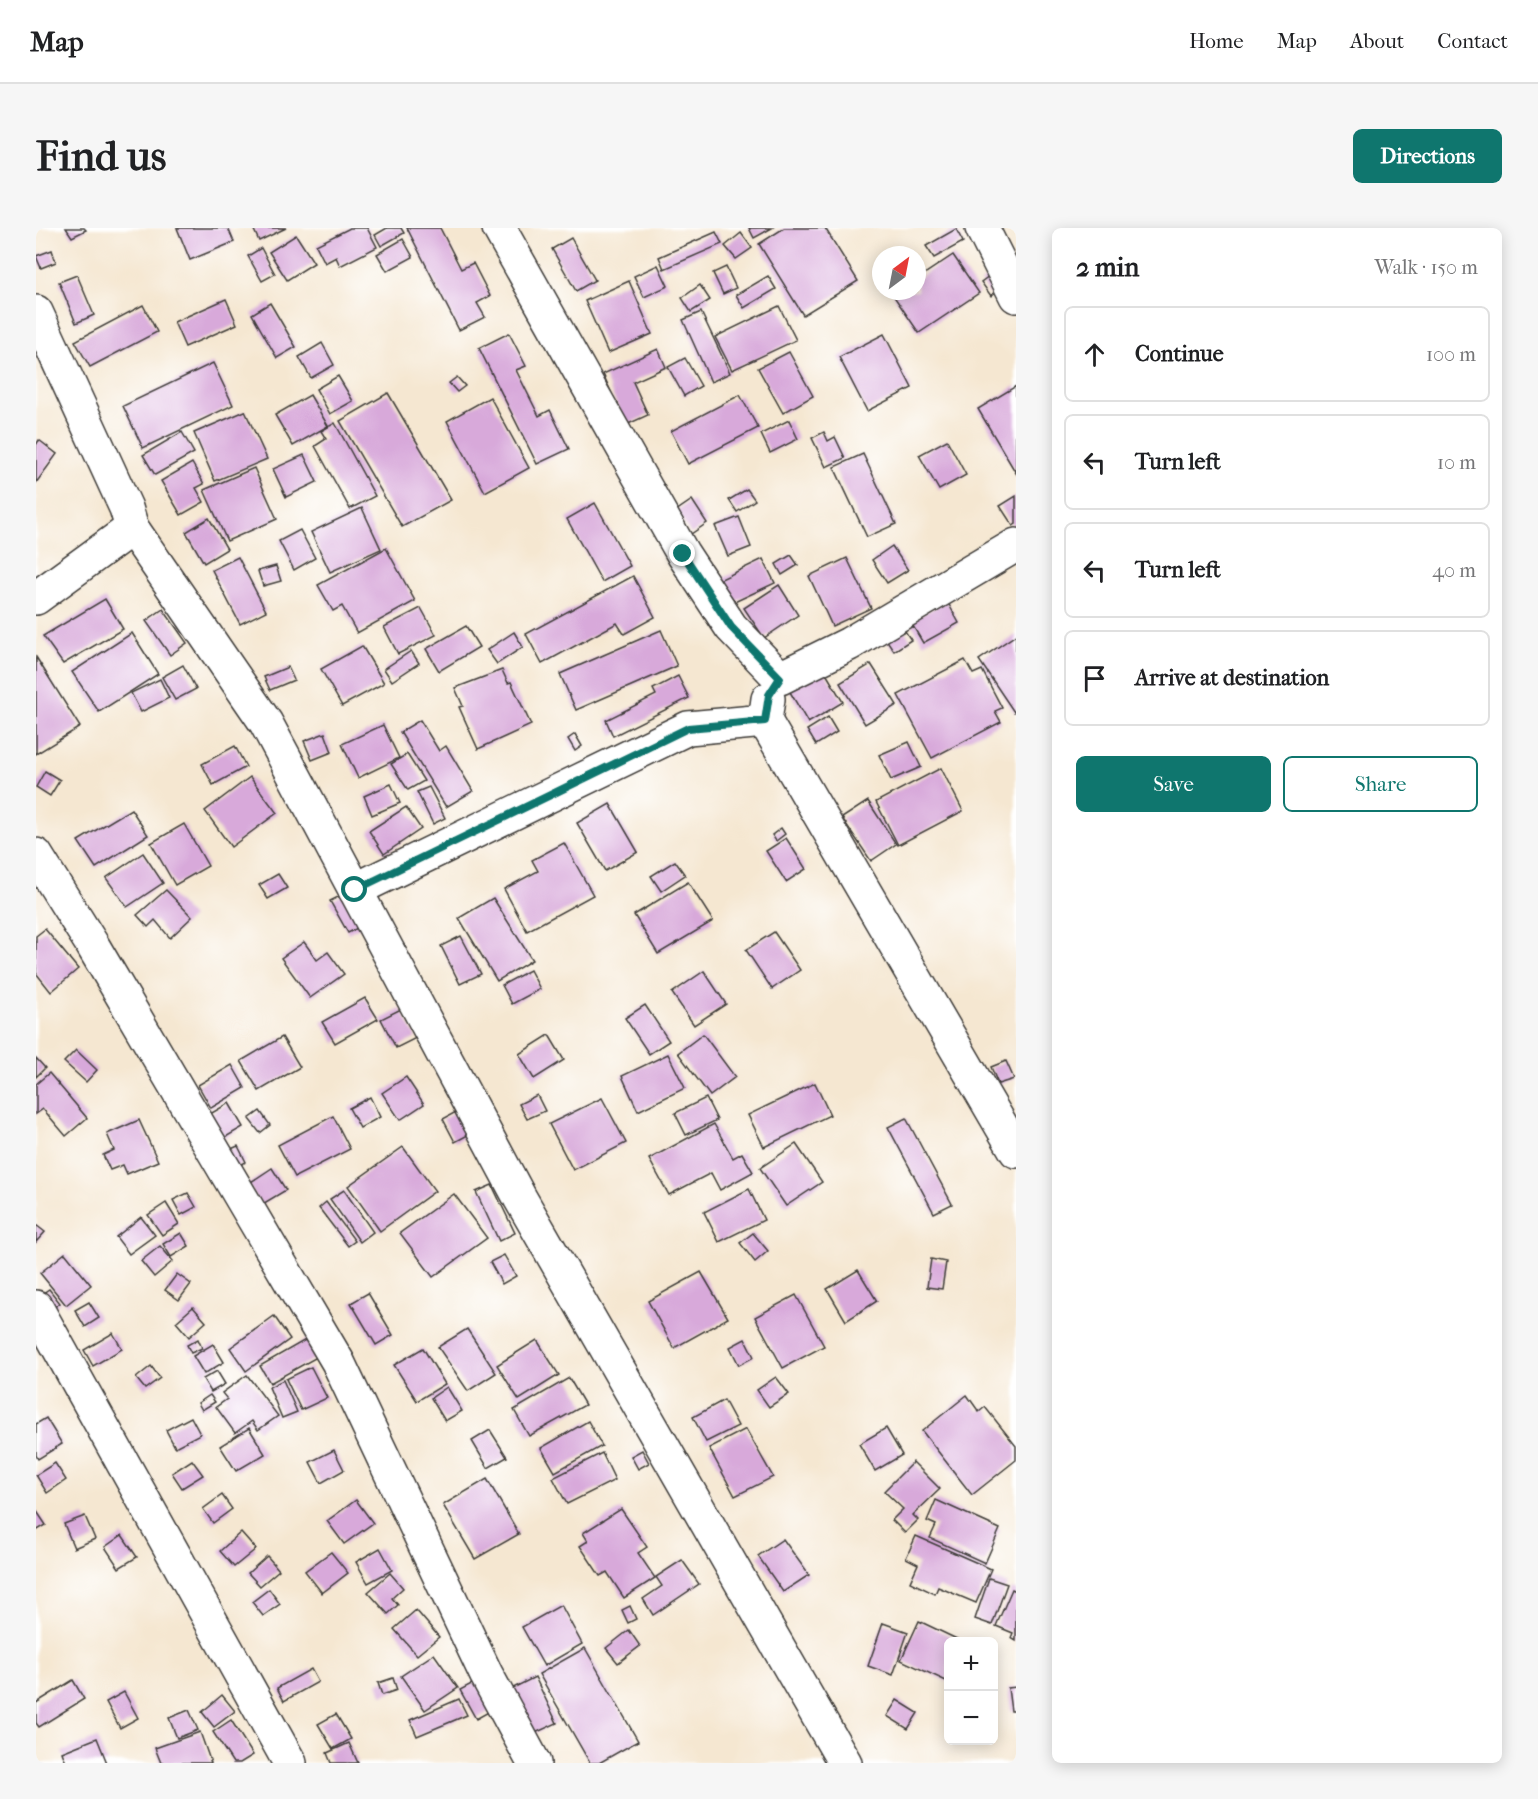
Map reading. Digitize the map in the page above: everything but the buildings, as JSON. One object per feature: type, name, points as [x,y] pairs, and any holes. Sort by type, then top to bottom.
[{"type":"street","points":[[499,228],[683,554],[731,627],[780,678]]},
{"type":"street","points":[[982,228],[1016,296]]},
{"type":"street","points":[[36,312],[126,508],[132,528],[266,723],[520,1198],[845,1763]]},
{"type":"street","points":[[42,588],[132,528]]},
{"type":"street","points":[[1016,545],[849,644],[780,678],[769,695],[765,721],[1016,1151]]},
{"type":"street","points":[[355,890],[688,728],[765,721]]},
{"type":"street","points":[[36,855],[93,946],[338,1362],[486,1674],[534,1763]]},
{"type":"street","points":[[36,1307],[290,1763]]},
{"type":"route","points":[[355,890],[688,728],[765,721],[769,695],[780,678],[731,627],[683,554]]}]
